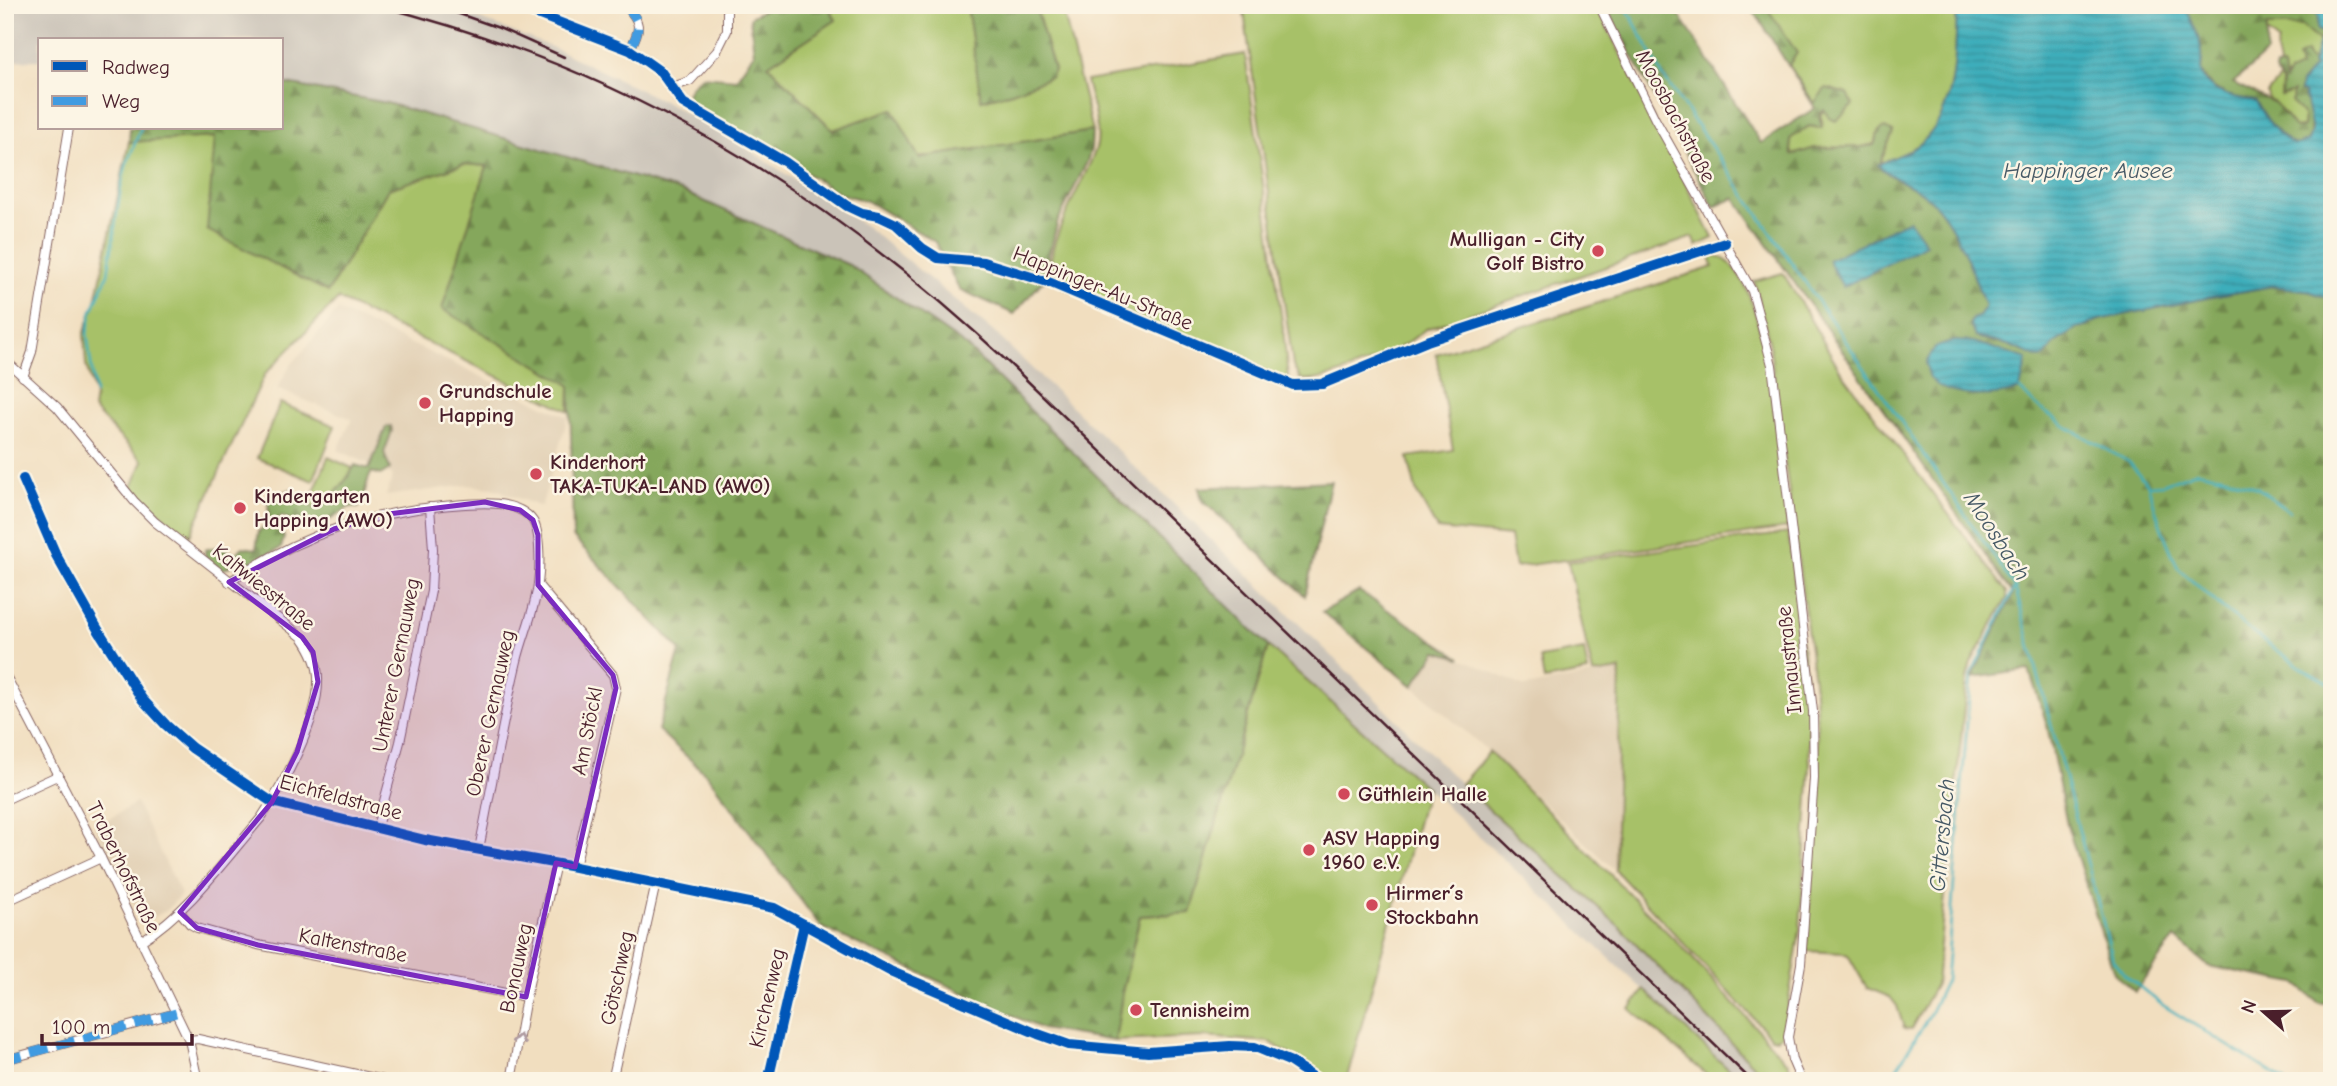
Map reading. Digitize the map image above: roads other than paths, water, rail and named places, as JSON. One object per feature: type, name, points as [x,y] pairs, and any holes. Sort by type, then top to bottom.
[{"type":"street","name":"Happinger-Au-Straße","points":[[514,5],[630,50],[661,72],[683,103],[785,162],[847,206],[896,224],[922,248],[938,258],[983,262],[1051,283],[1293,385],[1322,384],[1427,341],[1725,243]]},
{"type":"street","points":[[625,5],[638,20],[639,26],[630,50]]},
{"type":"street","points":[[672,88],[690,81],[717,51],[727,31],[727,5]]},
{"type":"street","name":"Moosbachstraße","points":[[1599,5],[1656,119],[1725,243]]},
{"type":"street","points":[[23,377],[32,352],[69,130]]},
{"type":"street","name":"Innaustraße","points":[[1725,243],[1752,292],[1772,365],[1810,672],[1814,778],[1801,964],[1788,1037],[1789,1051],[1801,1081]]},
{"type":"street","name":"Kaltwiesstraße","points":[[5,360],[57,407],[148,515],[302,638],[313,652],[318,682],[314,708],[297,752],[272,802],[180,912],[157,932],[141,941]]},
{"type":"street","name":"Eichfeldstraße","points":[[23,479],[56,555],[97,628],[142,699],[192,748],[272,802],[425,839],[774,908],[804,924]]},
{"type":"street","name":"Oberer Gernauweg","points":[[229,582],[287,548],[334,529],[380,515],[485,502],[520,510],[533,520],[538,535],[538,585],[517,662],[479,849]]},
{"type":"street","name":"Unterer Gernauweg","points":[[377,827],[400,742],[431,592],[433,549],[430,507]]},
{"type":"street","name":"Am Stöckl","points":[[538,585],[613,675],[616,688],[575,867]]},
{"type":"street","name":"Traberhofstraße","points":[[5,674],[101,858],[189,1040],[198,1081]]},
{"type":"street","points":[[5,800],[59,775]]},
{"type":"street","points":[[5,902],[101,858]]},
{"type":"street","name":"Bonauweg","points":[[511,1081],[526,997],[556,863]]},
{"type":"street","name":"Götschweg","points":[[612,1081],[656,883]]},
{"type":"street","name":"Kaltenstraße","points":[[180,912],[197,928],[258,945],[526,997]]},
{"type":"street","name":"Kirchenweg","points":[[768,1081],[804,924]]},
{"type":"street","points":[[5,1060],[176,1013]]},
{"type":"street","points":[[189,1040],[198,1039],[388,1081]]},
{"type":"water","name":"Happinger Ausee","points":[[1957,5],[2185,5],[2199,41],[2201,70],[2208,85],[2223,93],[2256,101],[2277,132],[2295,145],[2308,141],[2312,130],[2304,93],[2300,92],[2301,83],[2314,67],[2312,64],[2319,42],[2325,38],[2323,32],[2317,30],[2318,17],[2314,11],[2290,5],[2332,5],[2332,299],[2305,290],[2272,286],[2211,297],[2099,320],[2075,330],[2055,343],[2044,357],[2039,358],[2008,345],[1975,337],[1970,324],[1972,319],[1980,316],[1985,306],[1954,231],[1936,205],[1925,195],[1878,165],[1912,150],[1921,143],[1942,114],[1949,97],[1955,60]]},
{"type":"water","points":[[1909,220],[1926,244],[1843,287],[1828,260]]},
{"type":"water","points":[[1955,341],[1974,342],[2027,359],[2020,389],[1986,396],[1960,394],[1939,386],[1930,377],[1926,363],[1935,347]]},
{"type":"waterway","name":"Moosbach","points":[[1625,5],[1663,76],[2015,587],[2113,960],[2125,975],[2161,1004],[2285,1081]]},
{"type":"waterway","points":[[95,394],[87,333],[92,311],[108,274],[121,186],[140,130]]},
{"type":"waterway","points":[[2020,389],[2035,405],[2067,427],[2129,462],[2148,485],[2178,568],[2264,641],[2332,685]]},
{"type":"waterway","points":[[2148,485],[2163,484],[2198,471],[2258,488],[2289,511]]},
{"type":"waterway","name":"Gittersbach","points":[[1889,1081],[1929,1016],[1946,980],[1971,675],[2014,589]]},
{"type":"railway","points":[[376,5],[468,32],[555,63],[637,100],[717,142],[793,190],[867,243],[939,301],[1010,364],[1752,1081]]},
{"type":"railway","points":[[434,5],[499,28],[564,57]]},
{"type":"place","name":"Mulligan - City Golf Bistro","points":[[1598,251]]},
{"type":"place","name":"Grundschule Happing","points":[[425,403]]},
{"type":"place","name":"Kinderhort TAKA-TUKA-LAND (AWO)","points":[[536,474]]},
{"type":"place","name":"Kindergarten Happing (AWO)","points":[[240,508]]},
{"type":"place","name":"Güthlein Halle","points":[[1344,794]]},
{"type":"place","name":"ASV Happing 1960 e.V.","points":[[1309,850]]},
{"type":"place","name":"Hirmer´s Stockbahn","points":[[1372,905]]},
{"type":"place","name":"Tennisheim","points":[[1136,1010]]}]
